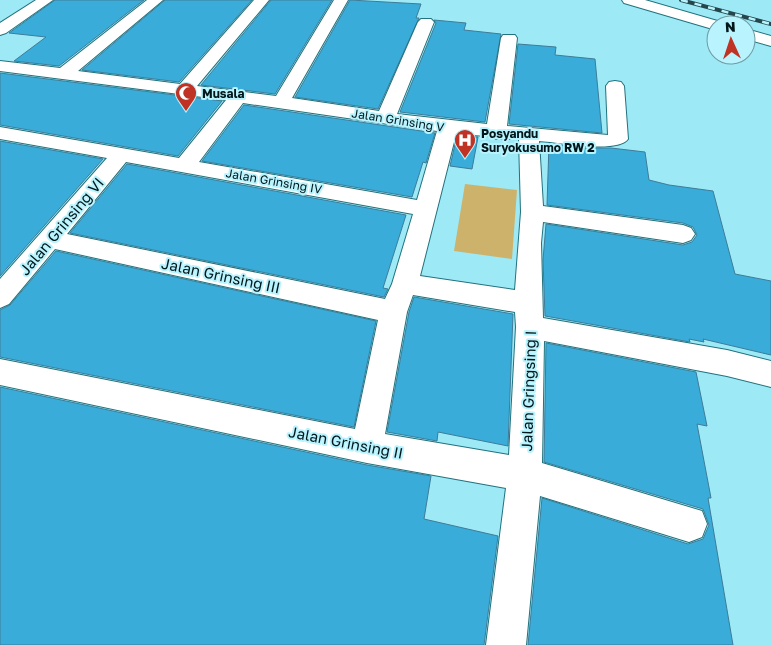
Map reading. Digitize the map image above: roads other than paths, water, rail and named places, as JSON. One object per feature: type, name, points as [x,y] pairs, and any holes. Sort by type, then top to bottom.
[{"type":"street","points":[[0,30],[46,0]]},
{"type":"street","points":[[62,75],[156,0]]},
{"type":"street","points":[[184,89],[262,0]]},
{"type":"street","points":[[629,0],[706,22]]},
{"type":"street","points":[[281,102],[340,1]]},
{"type":"street","points":[[0,14],[22,16]]},
{"type":"street","points":[[386,118],[426,22]]},
{"type":"street","points":[[756,37],[771,41]]},
{"type":"street","points":[[496,133],[509,38]]},
{"type":"street","name":"Jalan Grinsing V","points":[[0,66],[281,102],[496,133],[612,141],[618,140],[616,86]]},
{"type":"street","points":[[185,165],[238,97]]},
{"type":"street","points":[[367,447],[393,312],[406,284],[448,127]]},
{"type":"street","name":"Jalan Grinsing IV","points":[[0,133],[426,209]]},
{"type":"street","name":"Jalan Gringsing I","points":[[506,645],[525,475],[529,315],[528,243],[532,212],[528,135]]},
{"type":"street","name":"Jalan Grinsing VI","points":[[0,297],[121,155]]},
{"type":"street","points":[[532,212],[683,234]]},
{"type":"street","name":"Jalan Grinsing III","points":[[49,239],[393,312]]},
{"type":"street","points":[[406,284],[691,357],[727,363],[771,374]]},
{"type":"street","name":"Jalan Grinsing II","points":[[0,372],[367,447],[525,475],[690,524]]},
{"type":"railway","points":[[681,0],[771,24]]},
{"type":"place","name":"Musala","points":[[186,112]]},
{"type":"place","name":"Posyandu Suryokusumo RW 2","points":[[465,159]]}]
